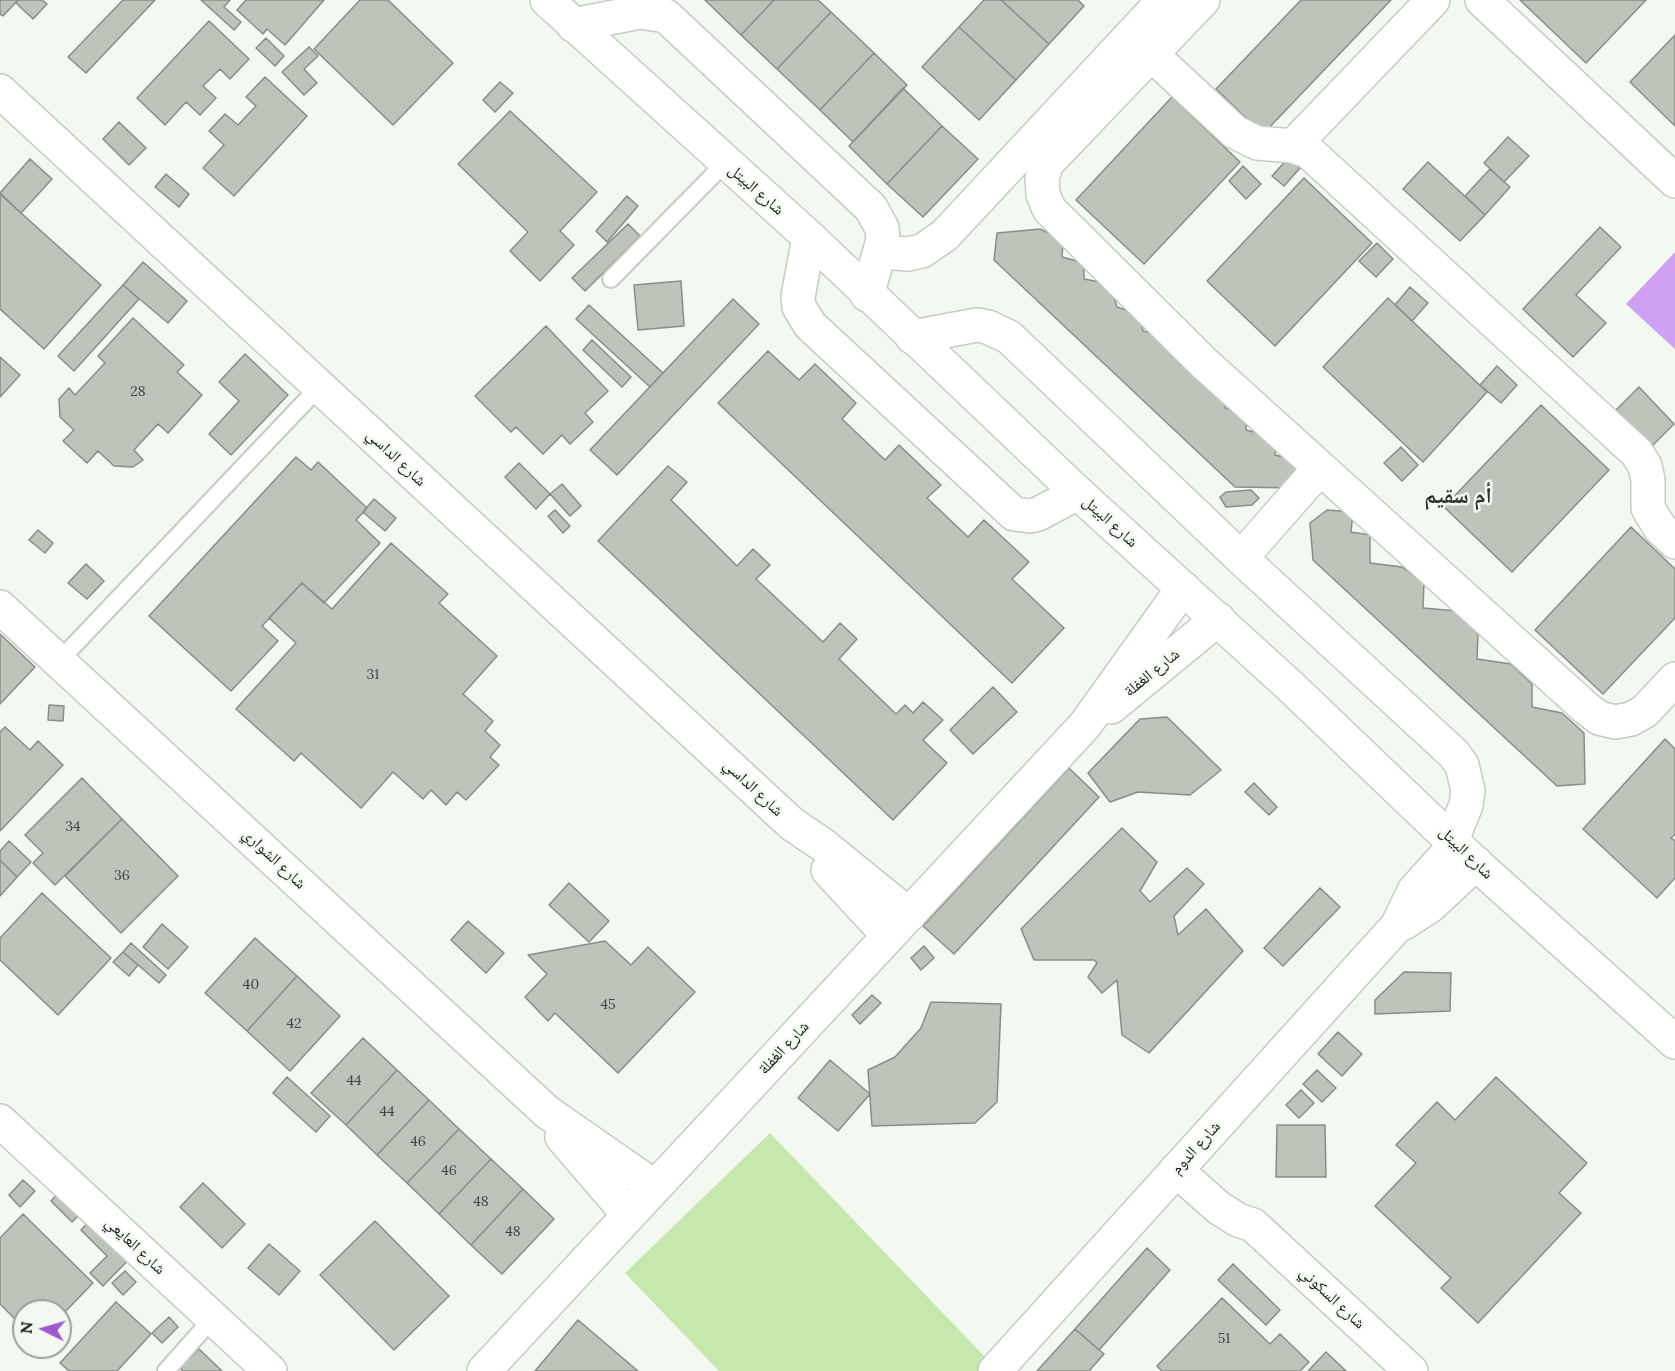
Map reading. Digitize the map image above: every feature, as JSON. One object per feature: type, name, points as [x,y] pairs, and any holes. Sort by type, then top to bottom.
[{"type":"street","name":"شارع البيتل","points":[[547,0],[809,237],[867,295],[1078,493],[1218,619],[1461,849],[1675,1042]]},
{"type":"street","points":[[881,252],[908,254],[922,251],[945,235],[1164,0]]},
{"type":"street","points":[[1203,0],[1047,163],[1042,178],[1043,194],[1049,209],[1203,362],[1599,718],[1615,722],[1631,719],[1645,711],[1675,679]]},
{"type":"street","points":[[1293,146],[1433,0]]},
{"type":"street","points":[[1482,0],[1675,181]]},
{"type":"street","points":[[573,25],[657,8],[871,208],[882,228],[881,252],[867,295]]},
{"type":"street","points":[[1151,54],[1235,132],[1257,142],[1293,146],[1315,157],[1637,453],[1645,465],[1648,480],[1648,508],[1660,528],[1675,542]]},
{"type":"street","name":"شارع الداسي","points":[[0,92],[792,824],[824,845],[899,925]]},
{"type":"street","points":[[809,237],[798,297],[800,307],[810,325],[1014,514],[1030,516],[1038,514],[1078,493]]},
{"type":"street","name":"شارع الدوم","points":[[912,337],[976,325],[988,327],[1010,337],[1242,558],[1454,754],[1467,778],[1468,791],[1461,849],[1414,891],[1397,926],[995,1371]]},
{"type":"street","points":[[1242,558],[1320,468]]},
{"type":"street","name":"شارع الغفلة","points":[[484,1371],[1085,725],[1183,588]]},
{"type":"street","name":"شارع الشواري","points":[[0,607],[547,1112],[655,1187]]},
{"type":"street","name":"شارع الغفلة","points":[[1085,725],[1106,711],[1218,619]]},
{"type":"street","name":"شارع الشواري","points":[[547,1112],[568,1143],[629,1215]]},
{"type":"street","name":"شارع العايعي","points":[[0,1121],[270,1371]]},
{"type":"street","name":"شارع السكوني","points":[[1184,1161],[1219,1208],[1238,1220],[1252,1225],[1411,1371]]},
{"type":"lane","points":[[611,279],[725,163]]},
{"type":"lane","points":[[58,661],[320,387]]},
{"type":"lane","points":[[166,1371],[213,1318]]},
{"type":"green space","points":[[770,1133],[989,1361],[978,1371],[719,1371],[625,1273]]},
{"type":"shaded area","points":[[1675,252],[1675,349],[1626,304]]},
{"type":"building","points":[[0,0],[18,0],[3,16],[0,14]]},
{"type":"building","points":[[18,0],[42,0],[47,4],[33,19],[16,3]]},
{"type":"building","points":[[123,0],[155,0],[86,73],[68,57]]},
{"type":"building","points":[[201,0],[230,0],[224,7],[241,22],[234,30]]},
{"type":"building","points":[[246,0],[324,0],[285,45],[267,29],[263,34],[237,10]]},
{"type":"building","points":[[360,0],[388,0],[453,63],[393,125],[314,49]]},
{"type":"building","points":[[705,0],[774,0],[741,35]]},
{"type":"building","points":[[774,0],[818,0],[831,12],[777,69],[741,35]]},
{"type":"building","points":[[984,0],[1001,0],[1049,44],[1016,80],[959,27]]},
{"type":"building","points":[[1001,0],[1078,0],[1084,6],[1049,44]]},
{"type":"building","points":[[1301,0],[1391,0],[1263,134],[1216,89]]},
{"type":"building","points":[[1520,0],[1646,0],[1586,63]]},
{"type":"building","points":[[831,12],[874,53],[820,110],[777,69]]},
{"type":"building","points":[[209,21],[249,59],[230,79],[220,69],[203,86],[216,98],[200,115],[186,102],[165,125],[137,98]]},
{"type":"building","points":[[959,27],[1016,80],[979,120],[922,67]]},
{"type":"building","points":[[1675,35],[1675,126],[1630,82]]},
{"type":"building","points":[[266,38],[284,56],[275,66],[256,48]]},
{"type":"building","points":[[309,47],[318,56],[304,69],[317,83],[304,95],[282,72]]},
{"type":"building","points":[[874,53],[907,85],[853,142],[820,110]]},
{"type":"building","points":[[265,77],[307,116],[234,196],[203,168],[224,145],[209,131],[225,114],[238,125],[256,106],[246,97]]},
{"type":"building","points":[[500,82],[513,93],[495,112],[483,100]]},
{"type":"building","points":[[903,88],[942,126],[887,184],[849,146]]},
{"type":"building","points":[[1172,97],[1240,162],[1144,264],[1076,200]]},
{"type":"building","points":[[510,111],[597,192],[560,231],[574,245],[540,281],[510,251],[528,232],[458,164]]},
{"type":"building","points":[[119,122],[146,148],[129,165],[103,139]]},
{"type":"building","points":[[942,126],[978,159],[923,217],[887,184]]},
{"type":"building","points":[[1508,137],[1529,156],[1504,182],[1484,163]]},
{"type":"building","points":[[1289,157],[1300,168],[1284,186],[1272,176]]},
{"type":"building","points":[[30,159],[52,179],[21,213],[0,193]]},
{"type":"building","points":[[1428,162],[1485,215],[1460,241],[1403,189]]},
{"type":"building","points":[[1243,166],[1261,184],[1246,199],[1229,181]]},
{"type":"building","points":[[1490,169],[1510,187],[1485,215],[1465,196]]},
{"type":"building","points":[[166,174],[189,194],[179,207],[155,187]]},
{"type":"building","points":[[1304,178],[1372,243],[1275,346],[1207,281]]},
{"type":"building","points":[[0,194],[101,285],[44,349],[0,309]]},
{"type":"building","points":[[627,196],[638,206],[607,242],[596,231]]},
{"type":"building","points":[[628,224],[640,236],[585,291],[572,278]]},
{"type":"building","points":[[1600,227],[1621,247],[1576,295],[1606,323],[1573,357],[1523,309]]},
{"type":"building","points":[[1040,229],[1063,240],[1062,257],[1084,263],[1084,279],[1110,284],[1117,307],[1140,315],[1143,331],[1171,337],[1171,354],[1194,364],[1195,378],[1222,388],[1225,408],[1247,412],[1246,430],[1276,437],[1275,455],[1298,461],[1298,488],[1235,487],[994,260],[997,233]]},
{"type":"building","points":[[1377,243],[1393,259],[1376,277],[1359,261]]},
{"type":"building","points":[[143,262],[187,301],[168,323],[123,285]]},
{"type":"building","points":[[681,281],[684,326],[638,330],[634,285]]},
{"type":"building","points":[[123,285],[139,299],[74,371],[58,356]]},
{"type":"building","points":[[1410,287],[1428,303],[1412,321],[1395,305]]},
{"type":"building","points":[[1388,298],[1487,392],[1423,462],[1323,367]]},
{"type":"building","points":[[733,299],[759,324],[617,475],[590,450]]},
{"type":"building","points":[[589,305],[663,373],[650,387],[576,319]]},
{"type":"building","points":[[133,318],[184,365],[177,372],[202,395],[168,433],[158,424],[134,450],[143,460],[133,467],[114,466],[98,451],[87,463],[63,441],[74,430],[60,417],[59,399],[69,388],[75,395],[105,363],[98,356]]},
{"type":"building","points":[[546,326],[608,391],[585,413],[593,422],[570,444],[562,435],[543,454],[516,427],[511,432],[475,396]]},
{"type":"building","points":[[592,340],[631,377],[622,387],[583,350]]},
{"type":"building","points":[[768,351],[799,380],[815,364],[856,403],[842,419],[885,460],[899,445],[941,485],[927,498],[968,537],[984,520],[1029,562],[1012,579],[1064,628],[1012,683],[718,403]]},
{"type":"building","points":[[245,354],[288,395],[231,455],[209,434],[239,401],[219,382]]},
{"type":"building","points":[[0,357],[20,375],[0,397]]},
{"type":"building","points":[[1497,366],[1517,385],[1501,403],[1480,385]]},
{"type":"building","points":[[1639,387],[1674,424],[1651,447],[1616,410]]},
{"type":"building","points":[[1541,405],[1609,470],[1512,572],[1444,507]]},
{"type":"building","points":[[1401,447],[1418,465],[1402,481],[1384,463]]},
{"type":"building","points":[[296,457],[311,470],[318,462],[367,508],[356,520],[380,543],[324,603],[302,583],[262,626],[278,641],[231,691],[149,616]]},
{"type":"building","points":[[519,463],[550,494],[536,509],[505,477]]},
{"type":"building","points":[[668,466],[687,482],[671,500],[737,566],[753,549],[770,565],[756,579],[823,642],[840,623],[857,639],[839,659],[896,714],[905,705],[913,713],[923,702],[943,720],[923,740],[947,763],[893,820],[598,541]]},
{"type":"building","points":[[562,484],[581,506],[570,516],[550,494]]},
{"type":"building","points":[[1251,490],[1259,498],[1252,505],[1226,507],[1220,497],[1226,492]]},
{"type":"building","points":[[374,499],[396,518],[385,531],[363,512]]},
{"type":"building","points":[[555,510],[570,526],[563,533],[548,516]]},
{"type":"building","points":[[1327,510],[1353,512],[1351,532],[1370,535],[1370,563],[1402,567],[1424,583],[1423,608],[1457,611],[1478,634],[1477,659],[1511,664],[1532,684],[1532,707],[1562,713],[1584,733],[1585,784],[1557,786],[1313,560],[1310,523]]},
{"type":"building","points":[[1631,527],[1675,569],[1675,618],[1603,694],[1535,630]]},
{"type":"building","points":[[38,530],[53,543],[45,553],[29,540]]},
{"type":"building","points":[[391,543],[448,594],[439,603],[497,656],[463,694],[493,721],[485,731],[500,745],[490,757],[499,765],[466,800],[457,792],[446,805],[431,790],[423,799],[393,772],[361,808],[301,753],[294,761],[236,709],[296,643],[269,618],[302,583],[332,609]]},
{"type":"building","points":[[86,564],[104,581],[87,599],[68,583]]},
{"type":"building","points":[[0,634],[35,667],[0,704]]},
{"type":"building","points":[[993,687],[1017,712],[973,754],[950,730]]},
{"type":"building","points":[[49,705],[64,706],[63,721],[48,720]]},
{"type":"building","points":[[1167,717],[1221,770],[1190,795],[1138,792],[1110,802],[1088,773],[1140,719]]},
{"type":"building","points":[[5,727],[30,750],[38,741],[63,765],[0,831],[0,732]]},
{"type":"building","points":[[1665,739],[1675,749],[1675,834],[1671,838],[1675,841],[1675,878],[1657,898],[1583,829]]},
{"type":"building","points":[[1069,768],[1099,797],[954,954],[923,926]]},
{"type":"building","points":[[82,778],[122,819],[55,885],[33,863],[43,853],[25,835]]},
{"type":"building","points":[[1254,783],[1277,807],[1269,815],[1245,792]]},
{"type":"building","points":[[122,819],[178,876],[121,933],[65,876]]},
{"type":"building","points":[[1122,828],[1157,862],[1140,891],[1150,902],[1187,868],[1204,884],[1174,916],[1178,935],[1206,909],[1243,951],[1149,1053],[1122,1035],[1117,980],[1102,993],[1088,977],[1097,963],[1094,960],[1034,960],[1021,929]]},
{"type":"building","points":[[9,841],[31,862],[17,877],[0,860],[0,851]]},
{"type":"building","points":[[0,860],[17,877],[0,896]]},
{"type":"building","points":[[569,883],[609,921],[589,942],[549,905]]},
{"type":"building","points":[[1320,888],[1340,907],[1283,966],[1264,948]]},
{"type":"building","points":[[42,893],[111,958],[58,1015],[0,960],[0,938]]},
{"type":"building","points":[[468,921],[504,953],[486,973],[451,940]]},
{"type":"building","points":[[162,924],[188,947],[168,969],[143,947]]},
{"type":"building","points":[[255,938],[297,976],[247,1031],[205,993]]},
{"type":"building","points":[[605,941],[631,965],[648,947],[695,992],[618,1073],[555,1013],[548,1021],[525,997],[547,974],[528,955]]},
{"type":"building","points":[[131,943],[166,975],[159,983],[123,952]]},
{"type":"building","points":[[924,946],[934,958],[921,970],[911,958]]},
{"type":"building","points":[[123,952],[138,965],[129,976],[113,962]]},
{"type":"building","points":[[1404,972],[1451,973],[1450,1011],[1375,1014],[1375,1000]]},
{"type":"building","points":[[297,976],[340,1016],[290,1071],[247,1031]]},
{"type":"building","points":[[872,995],[881,1003],[860,1024],[852,1015]]},
{"type":"building","points":[[931,1002],[1001,1004],[997,1102],[975,1123],[872,1126],[868,1070],[895,1057],[921,1028]]},
{"type":"building","points":[[1338,1032],[1362,1054],[1342,1076],[1318,1054]]},
{"type":"building","points":[[363,1038],[397,1070],[346,1125],[311,1093]]},
{"type":"building","points":[[830,1060],[870,1094],[838,1131],[798,1098]]},
{"type":"building","points":[[397,1070],[429,1100],[377,1155],[346,1125]]},
{"type":"building","points":[[1317,1070],[1336,1088],[1322,1102],[1303,1084]]},
{"type":"building","points":[[287,1077],[330,1116],[316,1132],[273,1093]]},
{"type":"building","points":[[1496,1077],[1587,1163],[1559,1193],[1581,1213],[1478,1323],[1441,1288],[1451,1278],[1375,1206],[1416,1163],[1396,1145],[1437,1102],[1455,1120]]},
{"type":"building","points":[[1301,1090],[1314,1103],[1299,1118],[1286,1105]]},
{"type":"building","points":[[429,1100],[459,1129],[407,1183],[377,1155]]},
{"type":"building","points":[[1277,1125],[1325,1125],[1326,1177],[1276,1177]]},
{"type":"building","points":[[459,1129],[491,1159],[439,1214],[407,1183]]},
{"type":"building","points":[[491,1159],[523,1189],[471,1245],[439,1214]]},
{"type":"building","points":[[23,1180],[35,1191],[20,1207],[9,1195]]},
{"type":"building","points":[[203,1183],[245,1224],[222,1248],[180,1207]]},
{"type":"building","points":[[66,1185],[88,1206],[72,1222],[51,1201]]},
{"type":"building","points":[[523,1189],[554,1219],[502,1274],[471,1245]]},
{"type":"building","points":[[23,1214],[93,1283],[72,1305],[72,1299],[12,1299],[12,1316],[0,1304],[0,1238]]},
{"type":"building","points":[[96,1214],[135,1253],[103,1286],[90,1273],[107,1256],[81,1230]]},
{"type":"building","points":[[375,1221],[449,1296],[394,1350],[320,1275]]},
{"type":"building","points":[[269,1244],[300,1271],[279,1295],[248,1268]]},
{"type":"building","points":[[1147,1248],[1170,1270],[1099,1350],[1075,1329]]},
{"type":"building","points":[[1233,1264],[1280,1310],[1266,1325],[1218,1280]]},
{"type":"building","points":[[125,1271],[136,1282],[123,1295],[112,1283]]},
{"type":"building","points":[[1222,1298],[1270,1344],[1280,1334],[1309,1362],[1300,1371],[1162,1371],[1157,1366]]},
{"type":"building","points":[[116,1302],[151,1334],[117,1371],[69,1371],[60,1363],[64,1359],[72,1359],[72,1350]]},
{"type":"building","points":[[169,1317],[178,1327],[162,1343],[152,1333]]},
{"type":"building","points":[[578,1320],[638,1371],[535,1371]]},
{"type":"building","points":[[1075,1329],[1104,1354],[1089,1371],[1037,1371]]},
{"type":"building","points":[[199,1349],[222,1371],[183,1371],[180,1368]]},
{"type":"building","points":[[1326,1352],[1346,1371],[1308,1371]]},
{"type":"district","name":"أم سقيم","points":[[1458,497]]}]
